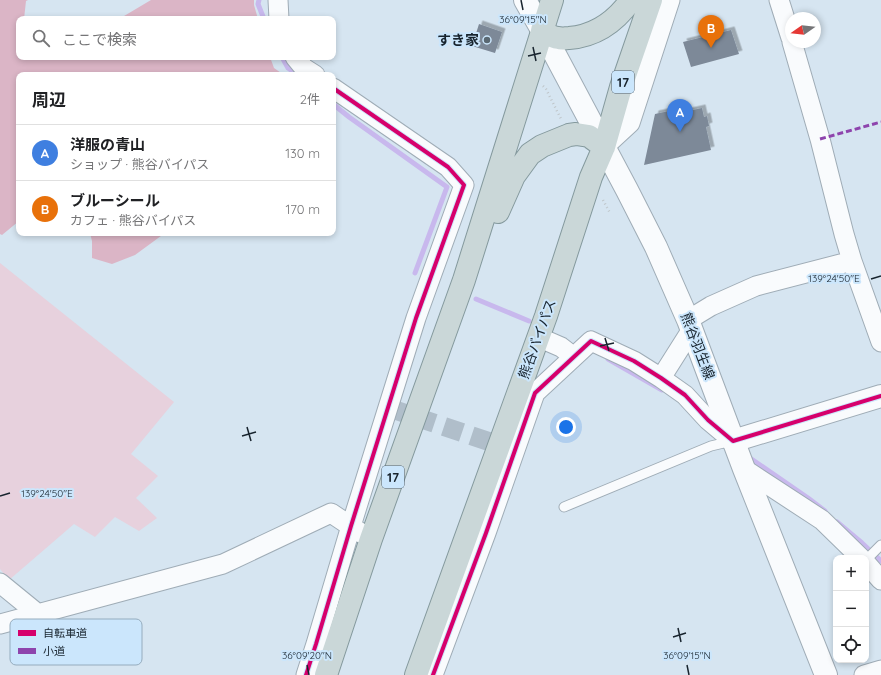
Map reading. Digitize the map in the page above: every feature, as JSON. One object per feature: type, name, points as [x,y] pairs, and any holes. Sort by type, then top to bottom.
[{"type":"highway","name":"17","points":[[326,675],[371,539],[464,280],[552,0]]},
{"type":"highway","points":[[542,30],[551,36],[559,38],[576,37],[589,34],[602,29],[613,21],[631,0]]},
{"type":"highway","name":"熊谷バイパス","points":[[416,675],[546,316],[591,177],[604,147],[621,87],[650,0]]},
{"type":"highway","points":[[464,280],[488,235],[514,176],[530,154],[542,146],[569,135],[576,134],[589,136],[604,147]]},
{"type":"main road","name":"熊谷羽生線","points":[[525,0],[656,247],[690,325],[733,441],[826,675]]},
{"type":"main road","points":[[733,441],[881,396]]},
{"type":"street","points":[[278,0],[279,16]]},
{"type":"street","points":[[604,147],[630,123],[670,0]]},
{"type":"street","points":[[779,0],[785,19]]},
{"type":"street","points":[[794,48],[820,139],[852,261],[881,342]]},
{"type":"street","points":[[297,60],[304,68],[310,72]]},
{"type":"street","points":[[306,675],[416,318],[464,184],[448,167],[336,90]]},
{"type":"street","points":[[661,378],[690,325],[711,306],[756,286],[852,261]]},
{"type":"street","points":[[538,337],[561,347],[574,357]]},
{"type":"street","points":[[433,675],[486,533],[535,393],[591,341],[634,361],[661,378],[685,395],[708,420],[733,441]]},
{"type":"street","points":[[744,469],[822,520],[860,555]]},
{"type":"street","points":[[19,619],[223,564],[331,513],[371,539]]},
{"type":"street","points":[[869,565],[881,580]]},
{"type":"street","points":[[0,584],[38,614]]},
{"type":"street","points":[[0,624],[10,621]]},
{"type":"street","points":[[864,675],[881,670]]},
{"type":"lane","points":[[564,507],[712,446],[733,441]]},
{"type":"lane","points":[[869,556],[881,545]]},
{"type":"path","points":[[540,83],[546,89],[562,120]]},
{"type":"path","points":[[602,199],[610,213]]},
{"type":"shaded area","points":[[0,0],[28,0],[26,1],[24,16],[16,16],[16,60],[271,60],[274,68],[280,72],[16,72],[16,223],[2,235],[0,234]]},
{"type":"shaded area","points":[[151,0],[254,0],[257,16],[124,16]]},
{"type":"shaded area","points":[[91,236],[161,236],[135,255],[112,264],[92,258]]},
{"type":"shaded area","points":[[0,263],[174,402],[131,454],[158,476],[136,498],[157,518],[139,531],[115,517],[95,537],[74,524],[9,580],[0,569]]},
{"type":"building","points":[[479,24],[502,32],[495,53],[472,46]]},
{"type":"building","points":[[731,30],[739,54],[691,67],[683,42]]},
{"type":"building","points":[[702,108],[704,117],[707,116],[709,126],[706,127],[711,150],[644,165],[655,114],[669,111],[670,115]]},
{"type":"waterway","points":[[259,0],[258,4],[263,16]]},
{"type":"waterway","points":[[284,60],[288,68],[294,72]]},
{"type":"waterway","points":[[336,106],[447,187],[415,273]]},
{"type":"waterway","points":[[476,299],[529,321]]},
{"type":"waterway","points":[[608,359],[662,390]]},
{"type":"waterway","points":[[747,456],[825,511]]},
{"type":"waterway","points":[[837,522],[881,561]]},
{"type":"tunnel","points":[[389,408],[514,450]]},
{"type":"marked path","points":[[820,139],[881,122]]},
{"type":"cycle path","points":[[306,675],[416,318],[464,185],[448,167],[336,90]]},
{"type":"cycle path","points":[[433,675],[486,533],[535,393],[591,341],[634,361],[661,378],[685,395],[708,420],[733,441],[881,396]]},
{"type":"place","name":"すき家","points":[[487,40]]},
{"type":"place","name":"ブルーシール","points":[[711,48]]},
{"type":"place","name":"洋服の青山","points":[[680,132]]}]
